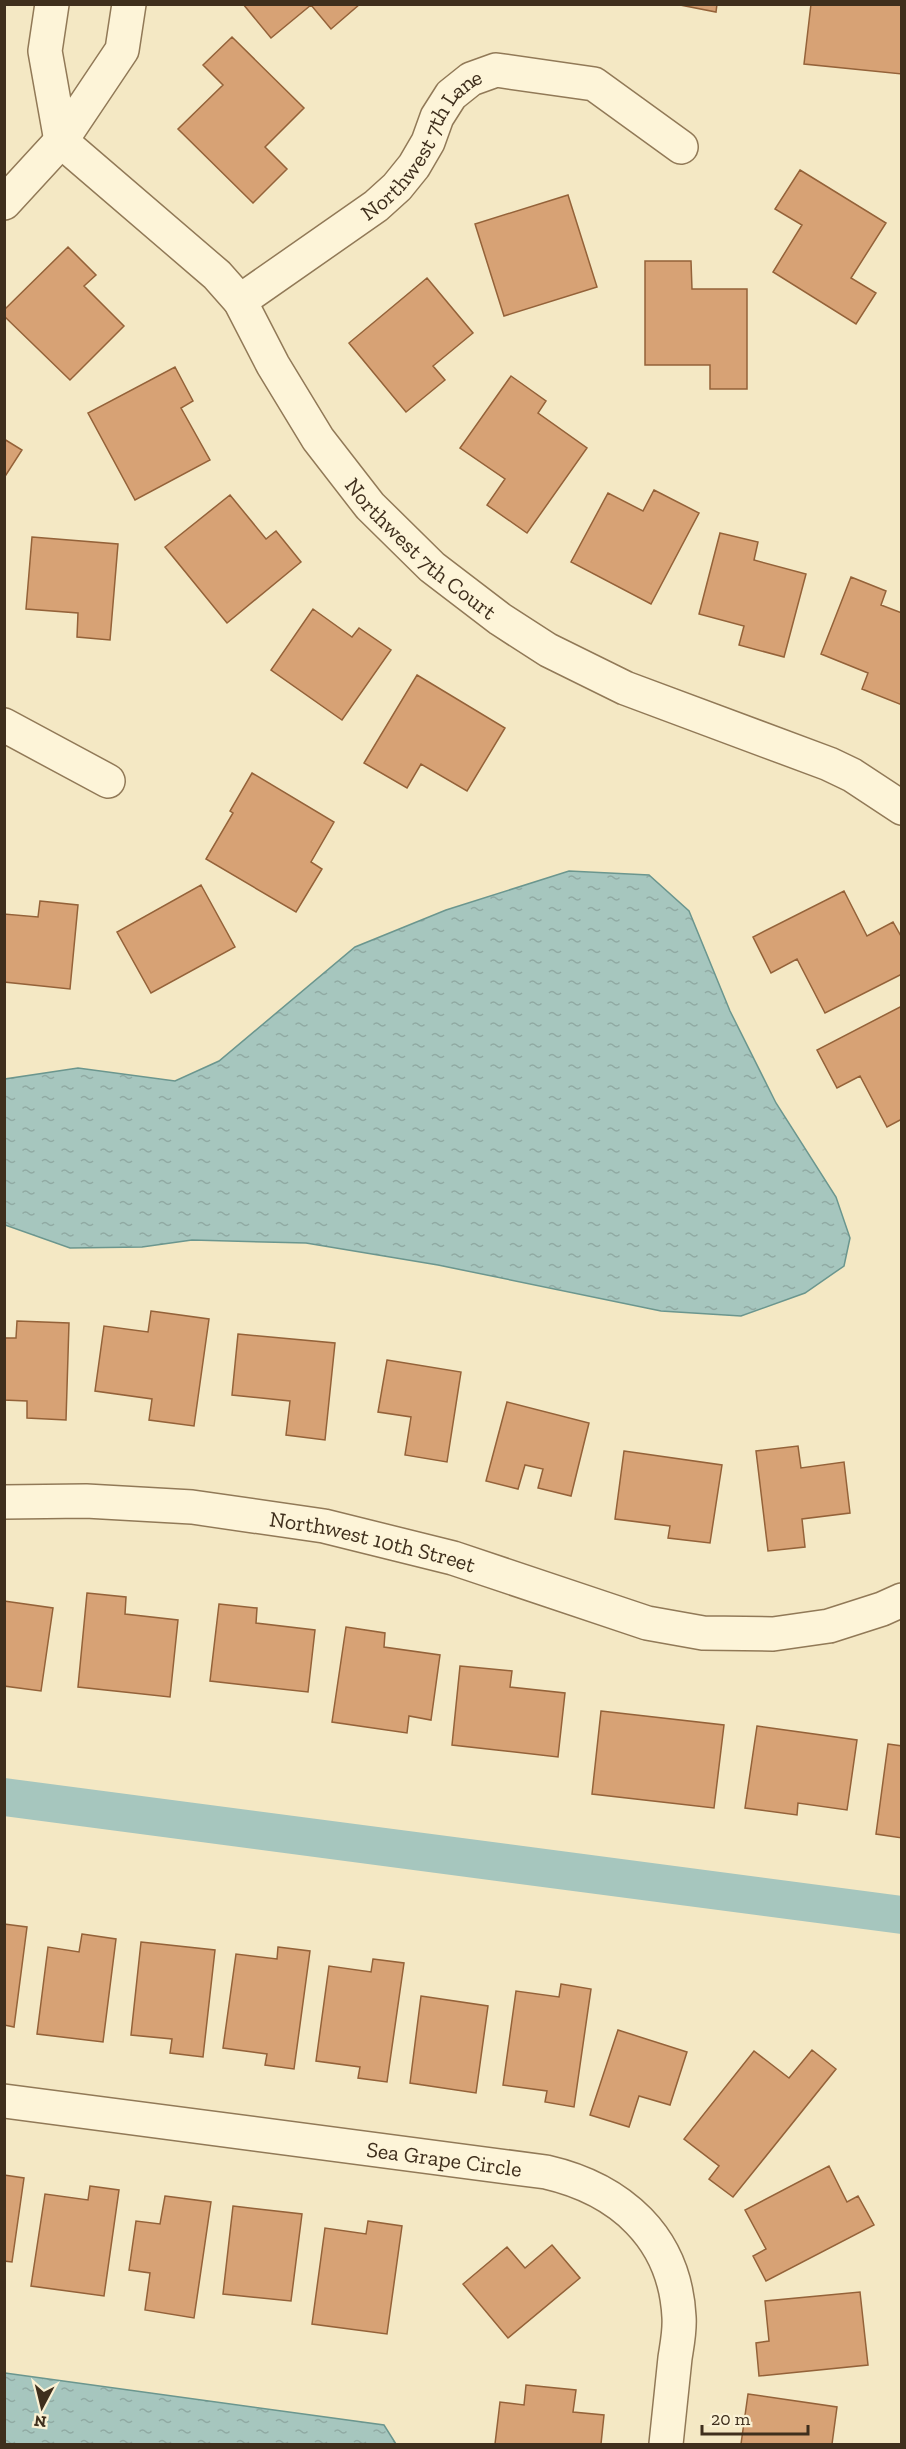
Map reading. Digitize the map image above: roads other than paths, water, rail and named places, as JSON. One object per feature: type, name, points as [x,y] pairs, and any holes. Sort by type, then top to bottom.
[{"type":"street","points":[[52,4],[45,51],[61,141]]},
{"type":"street","points":[[4,203],[61,141],[122,50],[129,4]]},
{"type":"street","name":"Northwest 7th Lane","points":[[240,301],[376,206],[414,166],[428,142],[437,117],[451,95],[471,79],[496,70],[594,84],[681,147]]},
{"type":"street","name":"Northwest 7th Court","points":[[61,141],[217,275],[240,301],[273,365],[318,439],[370,506],[432,567],[491,613],[548,650],[625,688],[829,764],[852,775],[902,808]]},
{"type":"street","points":[[4,725],[108,781]]},
{"type":"street","name":"Northwest 10th Street","points":[[4,1502],[86,1501],[192,1507],[324,1526],[453,1558],[647,1623],[703,1633],[773,1634],[829,1626],[902,1600]]},
{"type":"street","name":"Sea Grape Circle","points":[[4,2101],[546,2172],[573,2178],[598,2189],[620,2203],[651,2236],[668,2267],[676,2293],[679,2319],[666,2445]]},
{"type":"water","points":[[569,871],[649,875],[689,911],[730,1011],[776,1103],[836,1197],[850,1238],[844,1266],[805,1293],[741,1316],[661,1311],[438,1265],[306,1243],[192,1240],[142,1247],[70,1248],[5,1225],[5,1079],[78,1068],[175,1081],[219,1061],[355,947],[446,910]]},
{"type":"water","points":[[5,2373],[384,2425],[396,2444],[5,2444]]},
{"type":"waterway","points":[[4,1797],[902,1915]]}]
